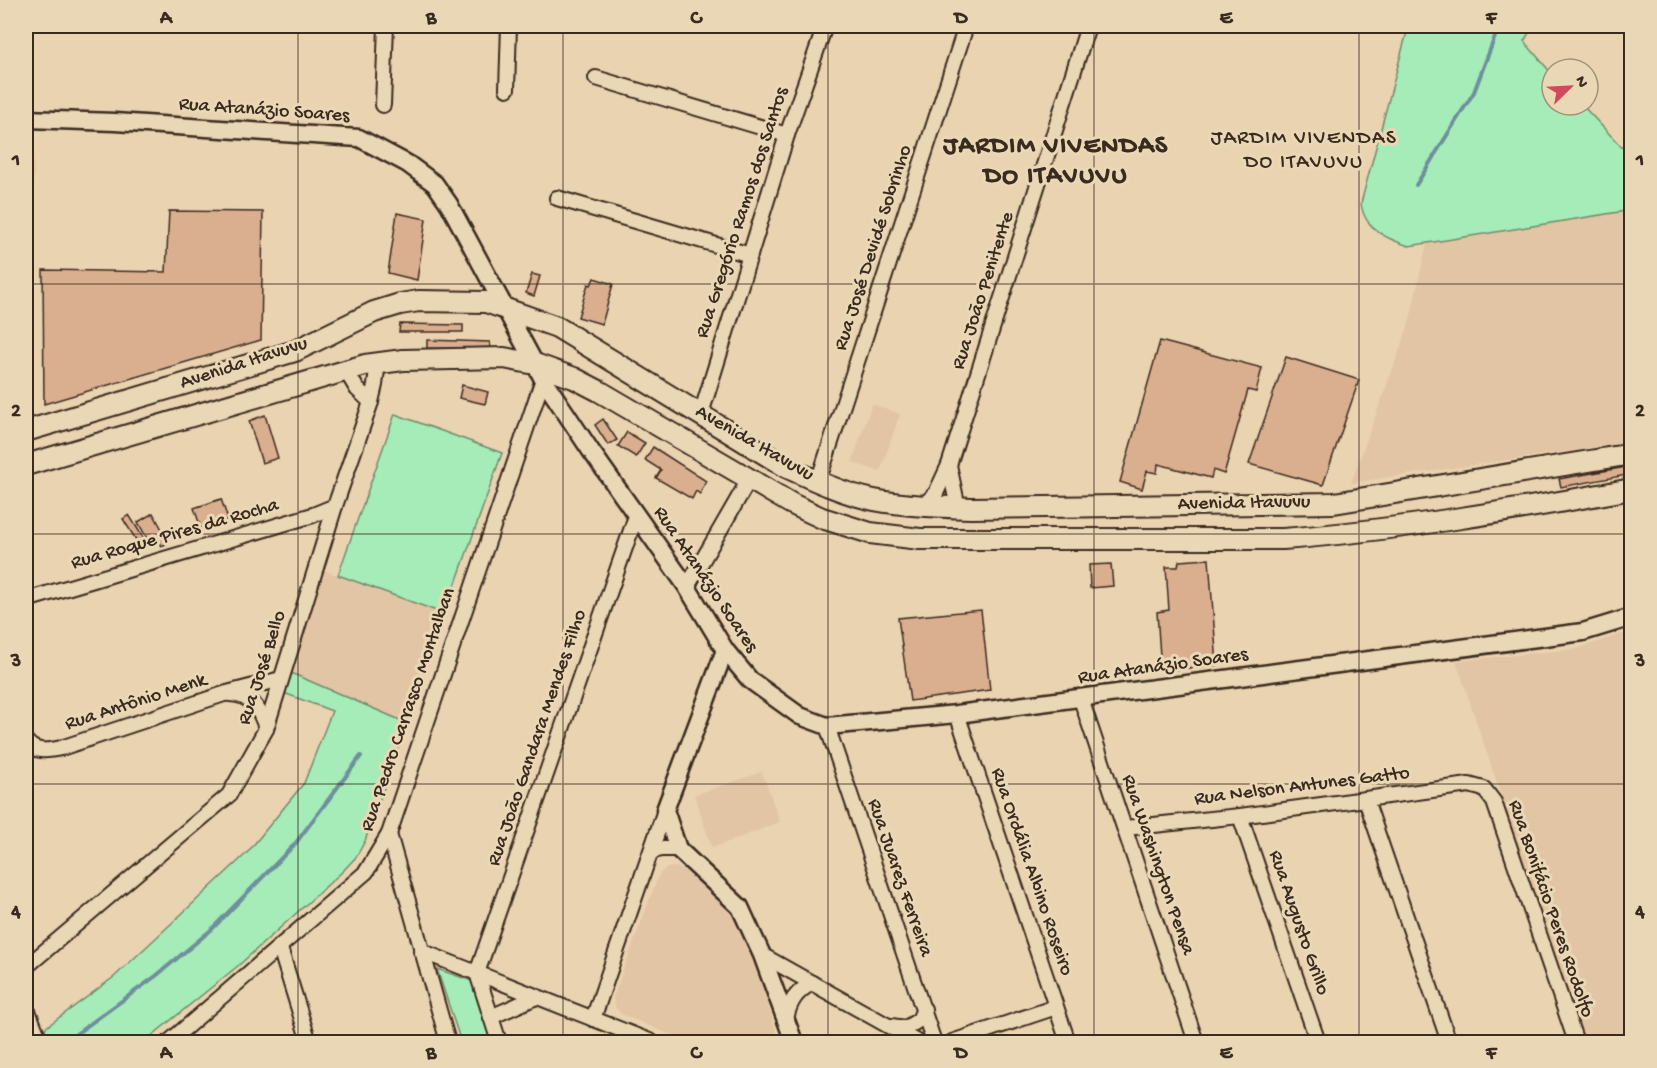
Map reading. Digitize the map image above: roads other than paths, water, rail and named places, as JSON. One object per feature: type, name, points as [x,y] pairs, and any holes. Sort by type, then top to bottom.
[{"type":"main road","name":"Avenida Itavuvu","points":[[26,431],[295,351],[374,312],[400,304],[486,302],[556,327],[786,467],[818,482],[873,500],[958,508],[1334,503],[1632,454]]},
{"type":"main road","name":"Avenida Itavuvu","points":[[26,465],[345,369],[378,362],[504,358],[539,371],[574,378],[792,504],[822,518],[870,533],[920,539],[1283,539],[1335,535],[1632,489]]},
{"type":"main road","points":[[749,443],[756,459],[750,478]]},
{"type":"main road","points":[[26,1014],[37,1042]]},
{"type":"street","points":[[383,105],[386,26]]},
{"type":"street","points":[[507,89],[509,26]]},
{"type":"street","name":"Rua Gregório Ramos dos Santos","points":[[700,414],[787,135],[825,26]]},
{"type":"street","name":"Rua José Devidé Sobrinho","points":[[818,482],[966,26]]},
{"type":"street","name":"Rua João Penitente","points":[[923,506],[936,493],[949,465],[1088,26]]},
{"type":"street","points":[[596,78],[787,135]]},
{"type":"street","name":"Rua Atanázio Soares","points":[[26,119],[149,124],[359,138],[408,164],[435,184],[449,204],[539,371],[636,516],[687,587],[725,650],[750,680],[800,716],[827,726],[957,714],[1081,699],[1583,632],[1632,617]]},
{"type":"street","points":[[557,198],[750,255]]},
{"type":"street","name":"Rua José Bello","points":[[26,967],[229,795],[266,729],[335,506],[370,402],[378,362]]},
{"type":"street","points":[[345,369],[357,389],[370,402]]},
{"type":"street","name":"Rua Pedro Carrasco Montalban","points":[[171,1042],[366,872],[389,834],[539,371]]},
{"type":"street","name":"Rua João Penitente","points":[[949,465],[958,508]]},
{"type":"street","points":[[687,587],[750,478]]},
{"type":"street","name":"Rua Roque Pires da Rocha","points":[[26,600],[314,515],[335,506]]},
{"type":"street","name":"Rua João Gandara Mendes Filho","points":[[477,974],[636,516]]},
{"type":"street","points":[[593,1019],[665,810],[725,650]]},
{"type":"street","name":"Rua Antônio Menk","points":[[26,741],[29,746],[44,752],[61,748],[227,693],[280,679]]},
{"type":"street","name":"Rua Antônio Menk","points":[[227,693],[237,694],[250,701],[261,712],[266,729]]},
{"type":"street","name":"Rua Washington Pensa","points":[[1081,699],[1196,1042]]},
{"type":"street","name":"Rua Ordália Albino Roseiro","points":[[957,714],[1068,1042]]},
{"type":"street","name":"Rua Juarez Ferreira","points":[[827,726],[934,1042]]},
{"type":"street","name":"Rua Nelson Antunes Gatto","points":[[1125,828],[1240,816],[1468,785],[1484,789]]},
{"type":"street","name":"Rua Bonifácio Peres Rodolfo","points":[[1484,789],[1494,802],[1576,1042]]},
{"type":"street","points":[[1366,800],[1449,1042]]},
{"type":"street","points":[[665,810],[678,849],[740,907],[762,955],[794,1042]]},
{"type":"street","name":"Rua Augusto Grillo","points":[[1240,816],[1318,1042]]},
{"type":"street","points":[[389,834],[448,1042]]},
{"type":"street","points":[[651,852],[661,849],[678,849]]},
{"type":"street","points":[[280,948],[309,1042]]},
{"type":"street","points":[[421,951],[593,1019],[629,1038],[652,1042]]},
{"type":"street","points":[[762,955],[916,1042]]},
{"type":"street","points":[[477,974],[499,1042]]},
{"type":"street","points":[[786,1020],[788,1009],[799,990],[812,983]]},
{"type":"street","points":[[491,1017],[536,997]]},
{"type":"street","points":[[952,1042],[1056,1007]]},
{"type":"street","points":[[886,1025],[906,1028],[919,1020],[924,1009]]},
{"type":"waterway","points":[[1416,185],[1474,92],[1499,26]]},
{"type":"waterway","points":[[65,1042],[156,976],[211,930],[295,844],[361,756]]},
{"type":"district","name":"JARDIM VIVENDAS DO ITAVUVU","points":[[1304,151]]},
{"type":"district","name":"JARDIM VIVENDAS DO ITAVUVU","points":[[1056,162]]}]
